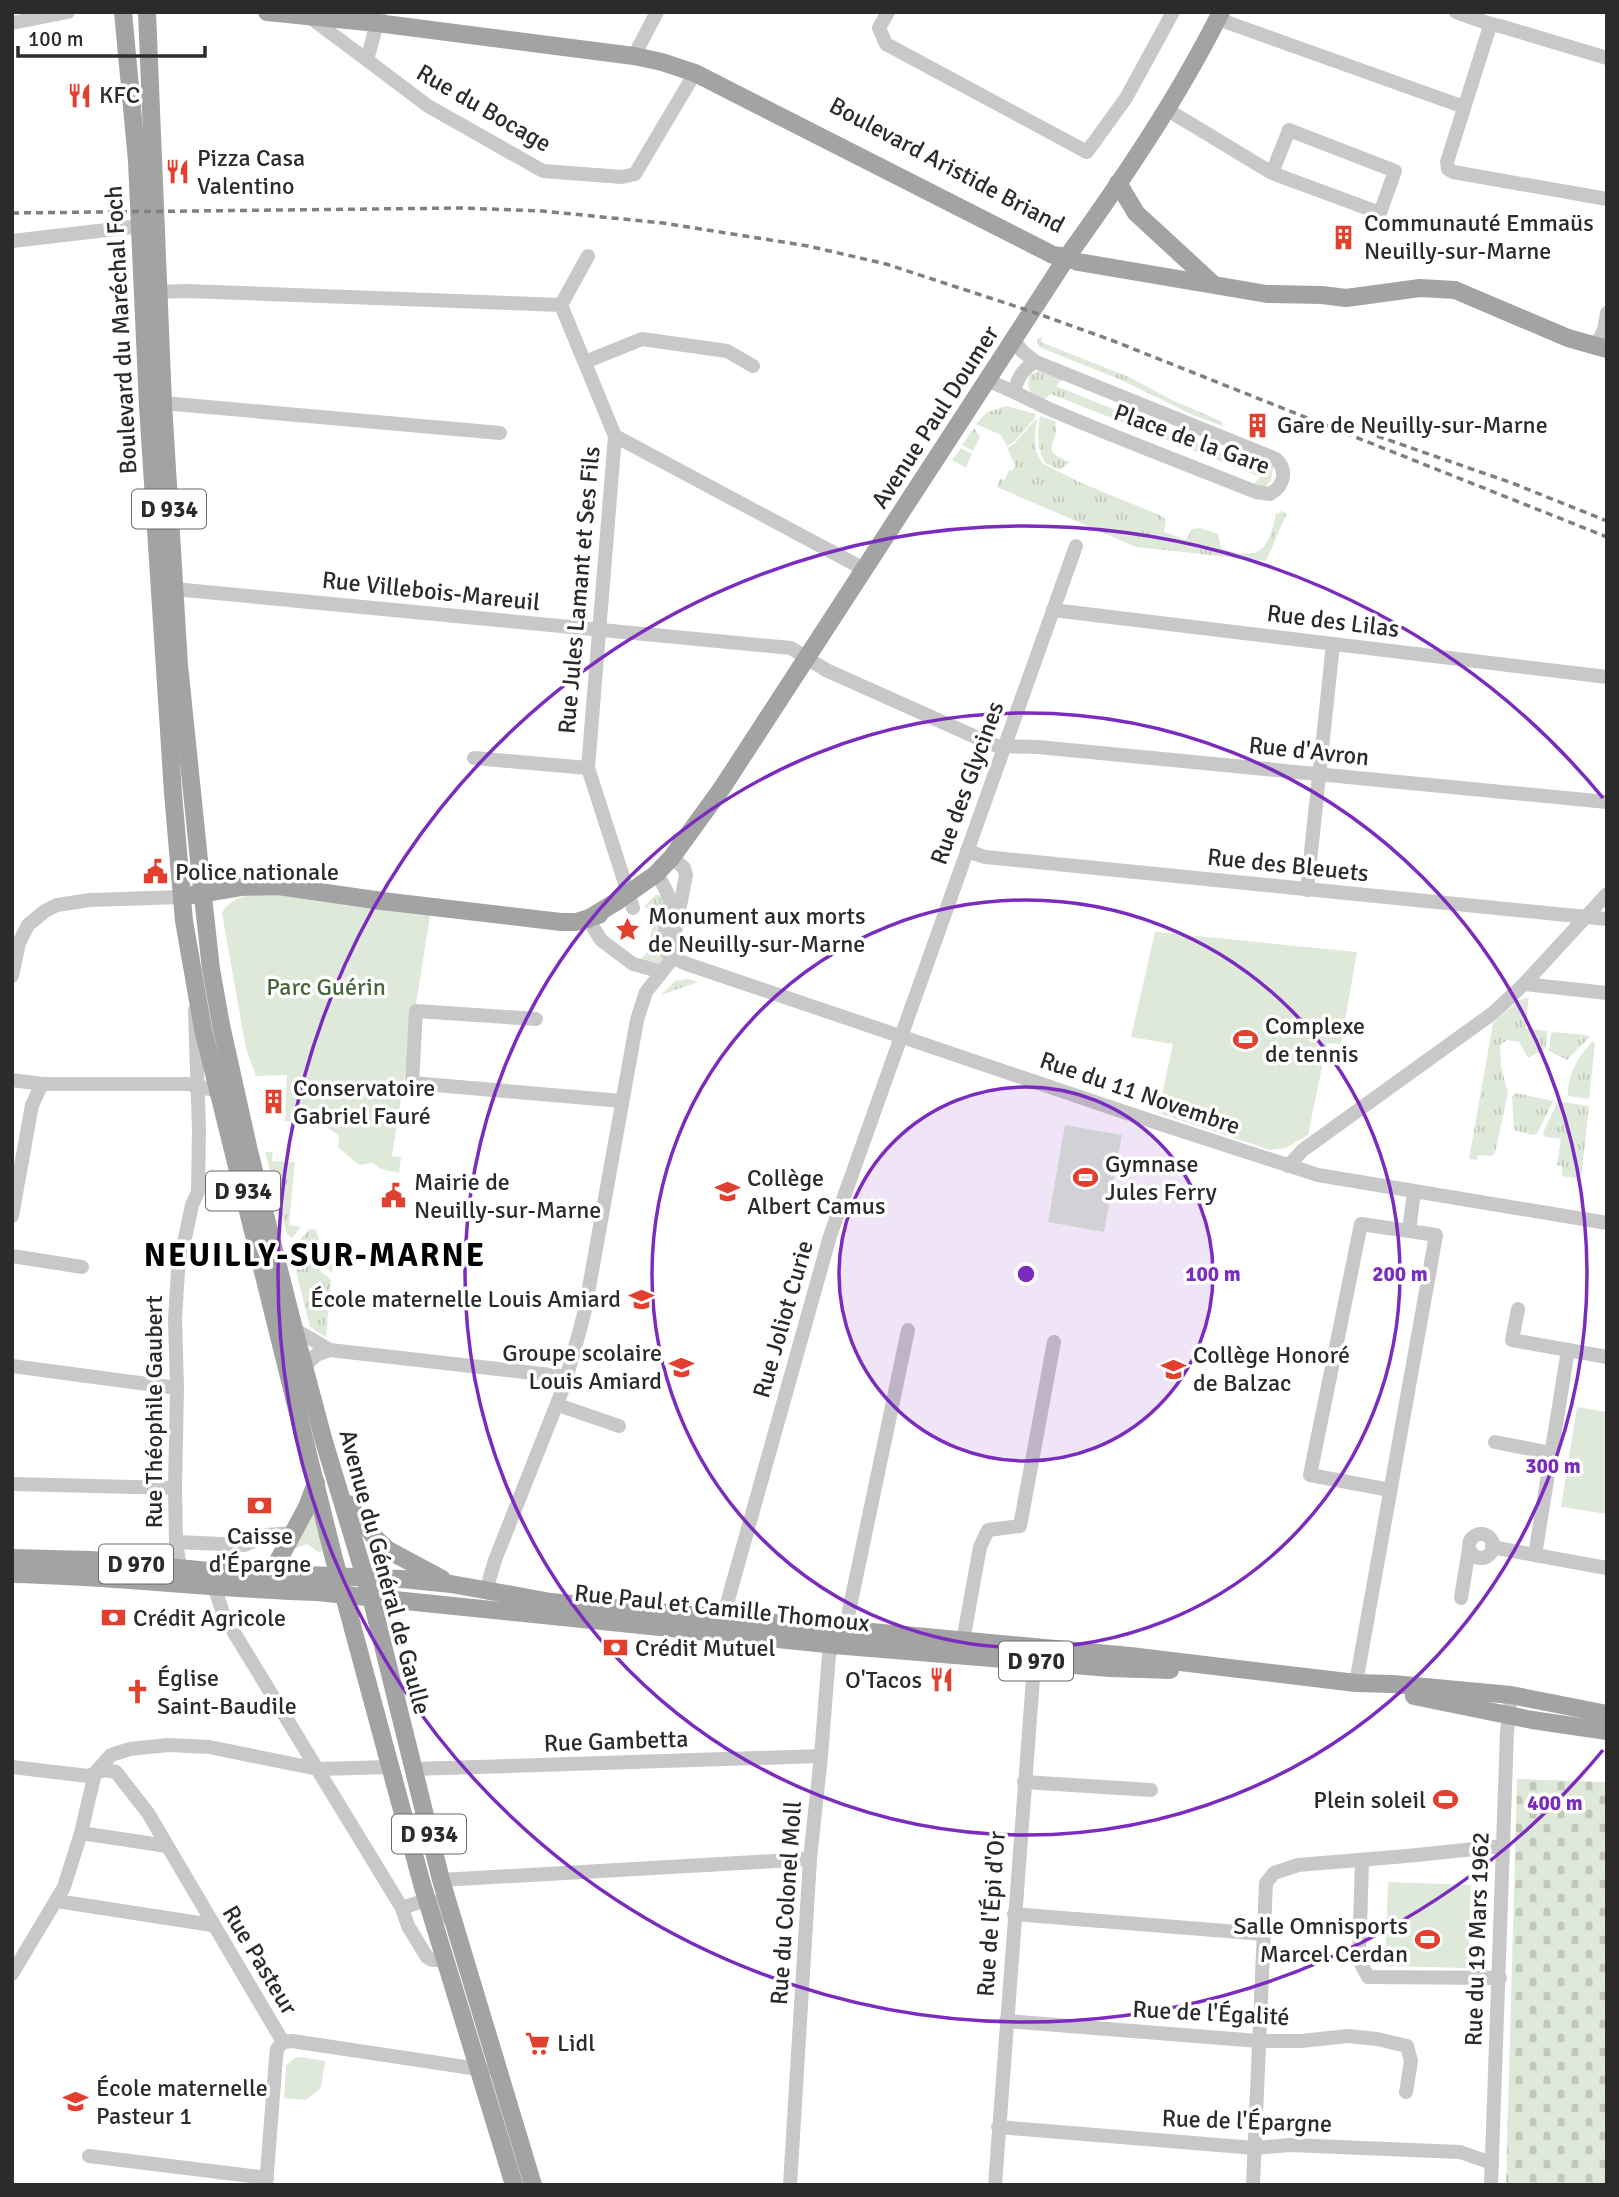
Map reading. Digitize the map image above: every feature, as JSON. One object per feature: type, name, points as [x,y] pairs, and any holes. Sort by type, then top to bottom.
[{"type":"main road","name":"Boulevard du Maréchal Foch","points":[[123,12],[141,226],[148,406],[173,793],[197,894]]},
{"type":"main road","points":[[130,12],[134,17],[139,83],[152,123]]},
{"type":"main road","name":"Boulevard du Maréchal Foch","points":[[147,12],[163,403],[197,894]]},
{"type":"main road","name":"Boulevard Aristide Briand","points":[[267,12],[407,19],[636,50],[665,51],[702,66],[1040,237],[1067,257]]},
{"type":"main road","name":"Avenue Paul Doumer","points":[[197,894],[262,885],[278,886],[561,922],[589,919],[648,895],[703,827],[722,788],[1166,109],[1219,16]]},
{"type":"main road","name":"Boulevard Aristide Briand","points":[[636,50],[695,73],[1036,248],[1067,257]]},
{"type":"main road","points":[[1118,183],[1136,213],[1213,284]]},
{"type":"main road","points":[[1100,211],[1136,213]]},
{"type":"main road","points":[[1067,257],[1078,262],[1267,294],[1322,295],[1345,288],[1418,277],[1451,279],[1481,288],[1574,328],[1601,347]]},
{"type":"main road","name":"Avenue du Général de Gaulle","points":[[197,894],[196,991],[371,1597],[488,2069]]},
{"type":"main road","name":"Avenue du Général de Gaulle","points":[[197,894],[213,980],[225,1089],[316,1483],[427,1900],[446,1960],[488,2069]]},
{"type":"main road","points":[[266,1574],[293,1533],[316,1483]]},
{"type":"main road","points":[[342,1496],[388,1550],[451,1584]]},
{"type":"main road","name":"D 970","points":[[12,1558],[90,1560],[179,1576],[214,1586]]},
{"type":"main road","name":"D 970","points":[[12,1574],[266,1574]]},
{"type":"main road","name":"Rue Paul et Camille Thomoux","points":[[266,1574],[364,1576],[451,1584],[551,1602],[724,1625],[834,1645],[1186,1662],[1356,1683],[1511,1695],[1607,1714]]},
{"type":"main road","name":"Rue Paul et Camille Thomoux","points":[[214,1586],[724,1625],[842,1628],[963,1641],[1035,1654]]},
{"type":"main road","name":"Rue Paul et Camille Thomoux","points":[[1356,1683],[1510,1716],[1607,1731]]},
{"type":"main road","name":"D 934","points":[[488,2069],[514,2185]]},
{"type":"main road","name":"D 934","points":[[488,2069],[533,2185]]},
{"type":"street","points":[[12,23],[68,12]]},
{"type":"street","points":[[636,50],[657,12]]},
{"type":"street","points":[[888,12],[880,28],[886,44],[1087,152],[1126,98],[1172,12]]},
{"type":"street","points":[[1456,12],[1490,26],[1500,26],[1607,58]]},
{"type":"street","name":"Rue du Bocage","points":[[306,16],[428,106],[544,171],[622,177],[635,174],[695,73]]},
{"type":"street","points":[[1219,16],[1464,107]]},
{"type":"street","points":[[367,61],[379,18]]},
{"type":"street","points":[[1490,26],[1447,162],[1448,169],[1452,172],[1607,199]]},
{"type":"street","points":[[1166,109],[1272,173],[1380,213],[1395,171],[1289,130],[1272,173]]},
{"type":"street","points":[[12,240],[141,226]]},
{"type":"street","points":[[158,292],[561,305],[587,256]]},
{"type":"street","name":"Rue Jules Lamant et Ses Fils","points":[[561,305],[615,436],[588,768],[631,902]]},
{"type":"street","points":[[1601,347],[1607,313]]},
{"type":"street","points":[[585,362],[642,339],[727,351],[753,366]]},
{"type":"street","name":"Place de la Gare","points":[[988,381],[1041,406],[1256,492],[1270,494],[1280,486],[1284,471],[1276,459],[1035,362],[1014,341]]},
{"type":"street","points":[[1014,391],[1023,371],[1035,362]]},
{"type":"street","points":[[163,403],[500,433]]},
{"type":"street","points":[[615,436],[864,569]]},
{"type":"street","name":"Rue des Glycines","points":[[900,1036],[1076,546]]},
{"type":"street","name":"Rue Villebois-Mareuil","points":[[174,589],[791,648],[807,658]]},
{"type":"street","name":"Rue des Lilas","points":[[1053,610],[1607,677]]},
{"type":"street","points":[[1307,890],[1333,643]]},
{"type":"street","name":"Rue d'Avron","points":[[807,658],[826,670],[997,746],[1607,802]]},
{"type":"street","points":[[474,758],[588,768]]},
{"type":"street","name":"Rue des Bleuets","points":[[967,851],[985,857],[1607,919]]},
{"type":"street","points":[[486,1591],[492,1569],[558,1405],[585,1310],[642,999],[671,957],[686,875],[676,860]]},
{"type":"street","points":[[659,879],[670,895],[663,948],[671,957]]},
{"type":"street","points":[[12,976],[19,943],[28,925],[57,905],[90,900],[197,894]]},
{"type":"street","points":[[1288,1166],[1303,1150],[1493,1013],[1524,984],[1607,894]]},
{"type":"street","points":[[589,919],[601,940],[633,964],[662,972]]},
{"type":"street","name":"Rue du 11 Novembre","points":[[671,957],[1318,1175],[1607,1223]]},
{"type":"street","points":[[1524,984],[1607,993]]},
{"type":"street","name":"Rue Théophile Gaubert","points":[[179,1576],[175,1488],[175,1298],[187,1228],[198,1192],[194,1020],[196,991]]},
{"type":"street","points":[[536,1018],[416,1011],[412,1083],[622,1101]]},
{"type":"street","name":"Rue Joliot Curie","points":[[724,1625],[830,1236],[900,1036]]},
{"type":"street","points":[[12,1080],[42,1084],[188,1084],[225,1089]]},
{"type":"street","points":[[12,1216],[32,1105],[42,1084]]},
{"type":"street","points":[[1409,1231],[1414,1192]]},
{"type":"street","points":[[1356,1683],[1436,1235],[1361,1224],[1310,1475],[1390,1490]]},
{"type":"street","points":[[12,1256],[82,1267]]},
{"type":"street","points":[[1518,1308],[1512,1340],[1607,1357]]},
{"type":"street","points":[[294,1329],[330,1350],[560,1376],[566,1379]]},
{"type":"street","name":"Rue du Colonel Moll","points":[[790,2185],[810,1859],[828,1655],[848,1616],[908,1330]]},
{"type":"street","points":[[963,1641],[980,1547],[988,1530],[1020,1527],[1054,1342]]},
{"type":"street","points":[[304,1367],[316,1355],[330,1350]]},
{"type":"street","points":[[1535,1555],[1568,1350]]},
{"type":"street","points":[[12,1366],[177,1388]]},
{"type":"street","points":[[558,1405],[619,1426]]},
{"type":"street","points":[[1495,1443],[1551,1453]]},
{"type":"street","points":[[12,1484],[175,1488]]},
{"type":"street","points":[[1461,1598],[1471,1538],[1480,1532],[1489,1534],[1494,1542],[1492,1547],[1607,1568]]},
{"type":"street","points":[[176,1542],[245,1545],[267,1535],[293,1533]]},
{"type":"street","points":[[214,1586],[227,1621],[402,1908],[408,1926],[427,1957],[436,1961],[446,1960]]},
{"type":"street","name":"Rue de l'Épi d'Or","points":[[995,2185],[1035,1654]]},
{"type":"street","name":"Rue du 19 Mars 1962","points":[[1491,2185],[1507,1732],[1511,1695]]},
{"type":"street","points":[[12,1974],[57,1901],[67,1879],[95,1773],[104,1762],[120,1751],[167,1745],[209,1747],[318,1769],[390,1767]]},
{"type":"street","name":"Rue Gambetta","points":[[413,1769],[821,1756]]},
{"type":"street","points":[[12,1767],[83,1776],[95,1773]]},
{"type":"street","name":"Rue Pasteur","points":[[95,1773],[112,1770],[116,1772],[148,1813],[283,2042],[292,2041],[488,2069]]},
{"type":"street","points":[[1024,1782],[1151,1790]]},
{"type":"street","points":[[80,1833],[167,1846]]},
{"type":"street","points":[[1253,2185],[1266,1883],[1274,1872],[1298,1865],[1503,1846]]},
{"type":"street","points":[[441,1880],[810,1859]]},
{"type":"street","points":[[1363,1860],[1359,1961],[1368,1976],[1500,1978]]},
{"type":"street","points":[[402,1908],[433,1900],[454,1925]]},
{"type":"street","points":[[57,1901],[212,1925]]},
{"type":"street","points":[[1014,1914],[1264,1934]]},
{"type":"street","name":"Rue de l'Égalité","points":[[1006,2021],[1259,2041],[1301,2041],[1348,2036],[1377,2039],[1407,2046],[1411,2061],[1406,2092]]},
{"type":"street","points":[[89,2156],[267,2181],[277,2049],[283,2042]]},
{"type":"street","name":"Rue de l'Épargne","points":[[998,2127],[1255,2147],[1290,2145],[1460,2152],[1492,2163]]},
{"type":"green space","points":[[1042,336],[1041,342],[1129,377],[1172,400],[1223,422],[1222,426],[1119,379],[1039,347],[1037,340]]},
{"type":"green space","points":[[1039,371],[1064,378],[1056,386],[1260,468],[1269,460],[1273,467],[1271,481],[1263,488],[1252,486],[1260,477],[1051,394],[1041,402],[1032,394],[1028,384],[1030,375]]},
{"type":"green space","points":[[1007,406],[1035,414],[1035,418],[1015,441],[1007,446],[1001,435],[976,424],[987,412]]},
{"type":"green space","points":[[1040,416],[1055,421],[1052,450],[1060,458],[1070,462],[1060,470],[1045,463],[1040,452]]},
{"type":"green space","points":[[1037,418],[1036,451],[1042,463],[1079,482],[1162,516],[1166,521],[1164,532],[1186,540],[1192,529],[1201,528],[1218,534],[1221,548],[1245,554],[1253,553],[1266,544],[1276,513],[1287,513],[1266,561],[1136,547],[997,487],[1000,479],[1005,480],[1009,470],[1012,471],[1015,465],[1007,448],[1014,444]]},
{"type":"green space","points":[[974,428],[980,437],[973,451],[962,445]]},
{"type":"green space","points":[[961,448],[972,454],[966,468],[952,460]]},
{"type":"green space","name":"Parc Guérin","points":[[263,892],[431,910],[392,1156],[401,1157],[399,1173],[381,1169],[373,1163],[359,1165],[338,1147],[339,1136],[321,1123],[285,1121],[287,1075],[256,1076],[246,1049],[222,913],[234,901]]},
{"type":"green space","points":[[656,895],[662,895],[664,913],[644,906]]},
{"type":"green space","points":[[654,919],[663,920],[663,965],[640,961],[647,952]]},
{"type":"green space","name":"Complexe de tennis","points":[[1155,932],[1357,952],[1341,1044],[1327,1043],[1308,1135],[1286,1148],[1270,1150],[1158,1113],[1173,1044],[1131,1037]]},
{"type":"green space","points":[[688,979],[698,982],[661,995],[675,981]]},
{"type":"green space","points":[[1529,997],[1525,1028],[1547,1031],[1546,1048],[1528,1058],[1519,1042],[1507,1040],[1500,1045],[1501,1066],[1508,1093],[1495,1153],[1491,1156],[1478,1155],[1477,1160],[1469,1159],[1493,1023],[1519,1000]]},
{"type":"green space","points":[[1553,1032],[1590,1037],[1567,1060],[1549,1051]]},
{"type":"green space","points":[[1593,1041],[1595,1044],[1589,1099],[1568,1096],[1574,1066]]},
{"type":"green space","points":[[1516,1093],[1553,1101],[1537,1134],[1514,1130],[1512,1096]]},
{"type":"green space","points":[[1558,1101],[1589,1106],[1581,1179],[1562,1176],[1562,1166],[1557,1165],[1561,1139],[1545,1137],[1543,1133]]},
{"type":"green space","name":"Gymnase Jules Ferry","points":[[1065,1125],[1122,1135],[1104,1232],[1048,1222]]},
{"type":"green space","points":[[265,1152],[273,1152],[272,1161],[295,1162],[289,1225],[301,1227],[292,1238],[287,1234]]},
{"type":"green space","points":[[310,1229],[316,1230],[319,1240],[309,1252],[297,1243]]},
{"type":"green space","points":[[329,1246],[335,1249],[332,1273],[317,1259]]},
{"type":"green space","points":[[296,1250],[331,1280],[326,1337],[310,1327],[292,1255]]},
{"type":"green space","points":[[1577,1407],[1607,1412],[1607,1514],[1561,1507]]},
{"type":"green space","points":[[313,1506],[325,1551],[318,1552],[307,1544],[293,1549]]},
{"type":"green space","points":[[1517,1779],[1607,1782],[1607,2185],[1506,2185]]},
{"type":"green space","name":"Salle Omnisports Marcel Cerdan","points":[[1388,1882],[1471,1885],[1468,1968],[1385,1966]]},
{"type":"green space","points":[[294,2058],[325,2061],[321,2088],[306,2100],[284,2098],[286,2066]]},
{"type":"railway","points":[[12,213],[462,208],[542,211],[663,223],[808,246],[886,264],[1111,340],[1607,537]]},
{"type":"railway","points":[[1377,436],[1512,483],[1607,521]]},
{"type":"place","name":"KFC","points":[[79,95]]},
{"type":"place","name":"Pizza Casa Valentino","points":[[177,172]]},
{"type":"place","name":"Communauté Emmaüs Neuilly-sur-Marne","points":[[1344,237]]},
{"type":"place","name":"Gare de Neuilly-sur-Marne","points":[[1257,425]]},
{"type":"place","name":"Police nationale","points":[[155,872]]},
{"type":"place","name":"Monument aux morts de Neuilly-sur-Marne","points":[[628,930]]},
{"type":"place","name":"Complexe de tennis","points":[[1245,1040]]},
{"type":"place","name":"Conservatoire Gabriel Fauré","points":[[273,1102]]},
{"type":"place","name":"Gymnase Jules Ferry","points":[[1085,1178]]},
{"type":"place","name":"Collège Albert Camus","points":[[727,1192]]},
{"type":"place","name":"Mairie de Neuilly-sur-Marne","points":[[394,1196]]},
{"type":"place","name":"École maternelle Louis Amiard","points":[[641,1299]]},
{"type":"place","name":"Groupe scolaire Louis Amiard","points":[[682,1367]]},
{"type":"place","name":"Collège Honoré de Balzac","points":[[1173,1369]]},
{"type":"place","name":"Caisse d'Épargne","points":[[260,1505]]},
{"type":"place","name":"Crédit Agricole","points":[[113,1618]]},
{"type":"place","name":"Crédit Mutuel","points":[[615,1648]]},
{"type":"place","name":"O'Tacos","points":[[942,1680]]},
{"type":"place","name":"Église Saint-Baudile","points":[[137,1692]]},
{"type":"place","name":"Plein soleil","points":[[1446,1800]]},
{"type":"place","name":"Salle Omnisports Marcel Cerdan","points":[[1428,1940]]},
{"type":"place","name":"Lidl","points":[[537,2043]]},
{"type":"place","name":"École maternelle Pasteur 1","points":[[76,2102]]},
{"type":"district","name":"NEUILLY-SUR-MARNE","points":[[315,1255]]}]
